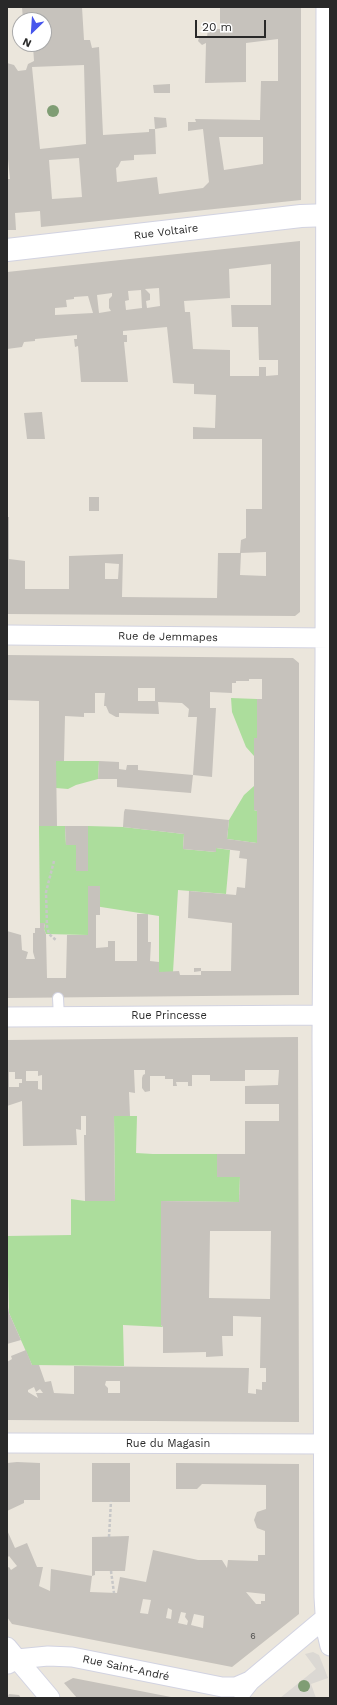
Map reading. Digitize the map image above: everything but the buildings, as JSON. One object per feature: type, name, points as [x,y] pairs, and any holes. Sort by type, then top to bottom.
[{"type":"street","points":[[326,7],[328,215],[326,1015],[327,1444],[324,1597],[325,1618],[330,1646]]},
{"type":"street","name":"Rue Voltaire","points":[[7,250],[301,216],[328,215]]},
{"type":"street","name":"Rue de Jemmapes","points":[[7,635],[328,638]]},
{"type":"street","name":"Rue Princesse","points":[[7,1017],[326,1015]]},
{"type":"street","name":"Rue du Magasin","points":[[7,1443],[327,1444]]},
{"type":"street","points":[[239,1698],[242,1691],[250,1681],[325,1618]]},
{"type":"street","points":[[10,1657],[50,1698]]},
{"type":"street","name":"Rue Saint-André","points":[[10,1657],[72,1657],[222,1687],[236,1687],[250,1681]]},
{"type":"lane","points":[[58,998],[59,1017]]},
{"type":"path","points":[[54,861],[46,892],[47,926],[50,934],[57,940]]},
{"type":"path","points":[[109,1537],[111,1501]]},
{"type":"path","points":[[110,1571],[114,1593]]},
{"type":"green space","points":[[231,698],[257,699],[257,738],[254,739],[254,756],[246,747],[232,712]]},
{"type":"green space","points":[[56,761],[99,761],[98,779],[76,785],[68,789],[56,788]]},
{"type":"green space","points":[[254,786],[254,810],[257,811],[257,843],[227,839],[229,820],[244,795]]},
{"type":"green space","points":[[39,826],[65,826],[66,845],[76,845],[76,871],[88,871],[88,826],[123,827],[184,834],[183,849],[216,852],[216,848],[230,850],[226,894],[178,890],[173,972],[159,972],[159,916],[88,905],[88,935],[46,934],[44,929],[45,924],[40,923]]},
{"type":"green space","points":[[114,1116],[137,1116],[136,1153],[217,1154],[217,1176],[240,1177],[239,1202],[161,1201],[161,1325],[163,1327],[123,1325],[124,1366],[32,1365],[9,1313],[7,1236],[71,1235],[71,1199],[85,1201],[115,1201]]},
{"type":"shaded area","points":[[313,1652],[319,1655],[328,1678],[311,1684],[316,1698],[280,1698],[316,1669],[305,1654]]}]
